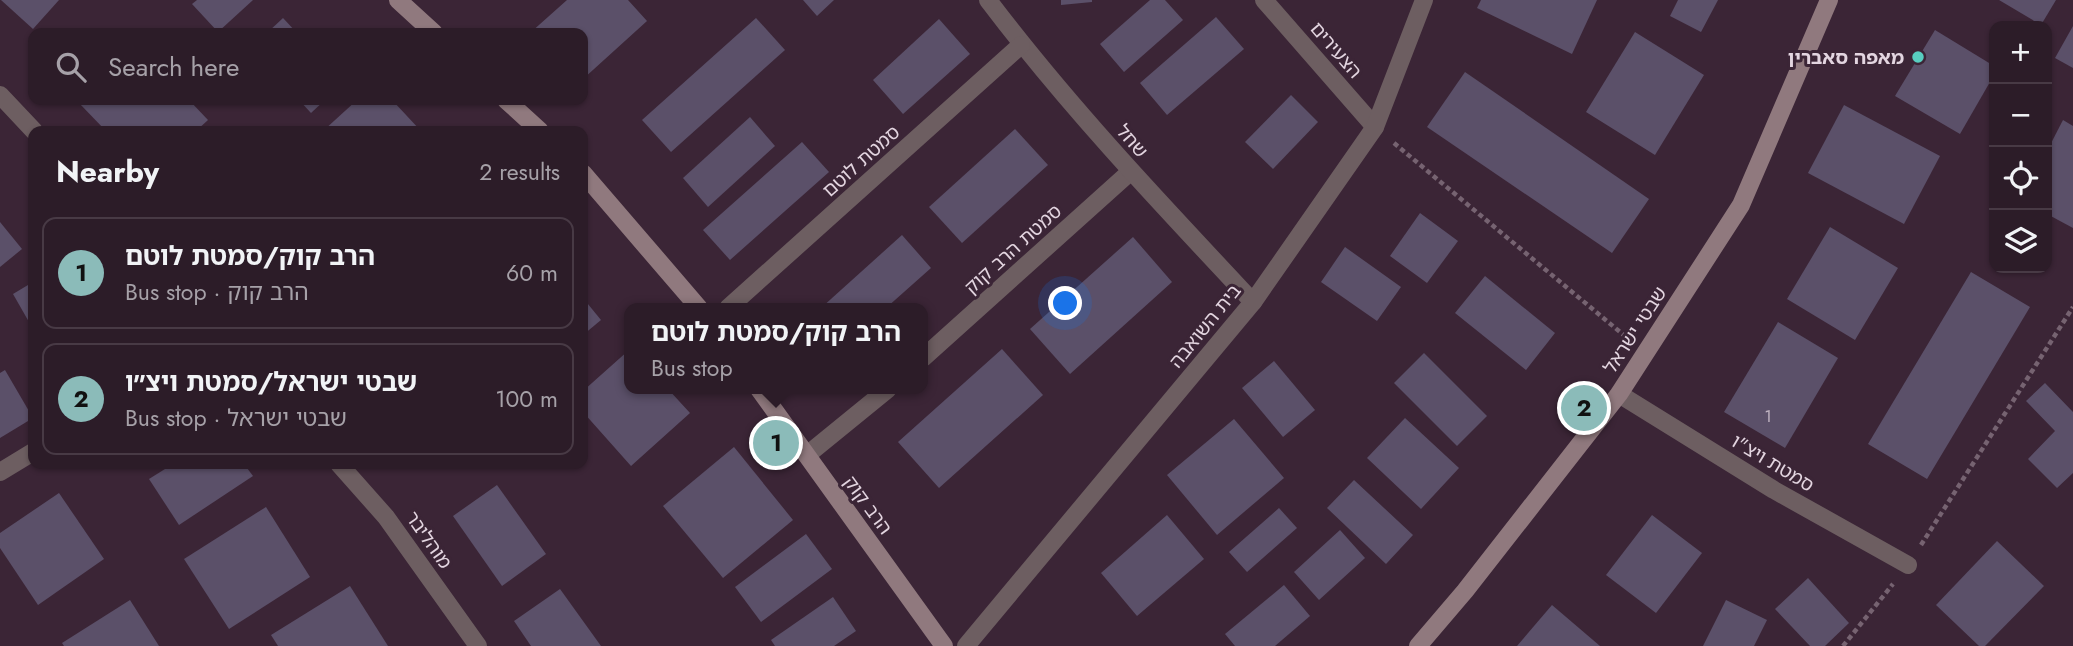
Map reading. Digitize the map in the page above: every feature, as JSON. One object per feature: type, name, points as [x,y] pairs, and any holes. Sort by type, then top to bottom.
[{"type":"street","points":[[398,0],[429,28]]},
{"type":"street","name":"שחל","points":[[988,0],[1021,45],[1130,172],[1253,302]]},
{"type":"street","name":"הצעירים","points":[[1264,0],[1375,127]]},
{"type":"street","name":"בית השואבה","points":[[967,646],[1253,302],[1375,127],[1424,0]]},
{"type":"street","name":"שבטי ישראל","points":[[1418,646],[1465,591],[1619,394],[1741,205],[1829,0]]},
{"type":"street","name":"סמטת לוטם","points":[[734,303],[1021,45]]},
{"type":"street","points":[[0,96],[29,126]]},
{"type":"street","points":[[511,105],[535,126]]},
{"type":"street","name":"סמטת הרב קוק","points":[[928,354],[1130,172]]},
{"type":"street","points":[[588,179],[695,303]]},
{"type":"street","name":"הרב קוק","points":[[763,394],[944,646]]},
{"type":"street","points":[[807,455],[882,394]]},
{"type":"street","name":"סמטת ויצ\"ו","points":[[1619,394],[1774,489],[1908,565]]},
{"type":"street","points":[[0,472],[28,455]]},
{"type":"street","name":"מוהליבר","points":[[343,469],[386,517],[478,646]]},
{"type":"path","points":[[1375,127],[1646,353]]},
{"type":"path","points":[[1843,646],[1908,565],[2073,307]]},
{"type":"building","points":[[1,0],[59,0],[32,28]]},
{"type":"building","points":[[197,0],[253,0],[222,28],[214,28],[192,4]]},
{"type":"building","points":[[567,0],[628,0],[647,21],[588,74],[588,28],[536,28]]},
{"type":"building","points":[[803,0],[834,0],[817,16]]},
{"type":"building","points":[[1061,0],[1092,0],[1092,2],[1061,5]]},
{"type":"building","points":[[1150,0],[1165,0],[1183,20],[1124,72],[1100,44]]},
{"type":"building","points":[[1481,0],[1597,0],[1572,54],[1477,8]]},
{"type":"building","points":[[1678,0],[1718,0],[1701,32],[1670,16]]},
{"type":"building","points":[[1999,0],[2056,0],[2043,21],[2034,21]]},
{"type":"building","points":[[1216,17],[1244,49],[1167,115],[1140,83]]},
{"type":"building","points":[[283,18],[292,28],[272,28]]},
{"type":"building","points":[[756,18],[785,50],[671,152],[642,120]]},
{"type":"building","points":[[939,19],[970,54],[903,114],[873,80]]},
{"type":"building","points":[[2073,26],[2073,68],[2055,58]]},
{"type":"building","points":[[1935,30],[1989,63],[1989,84],[1960,134],[1895,96]]},
{"type":"building","points":[[1635,32],[1704,75],[1655,155],[1586,112]]},
{"type":"building","points":[[1465,72],[1649,199],[1612,253],[1427,127]]},
{"type":"building","points":[[1291,95],[1318,122],[1273,169],[1245,142]]},
{"type":"building","points":[[81,105],[194,105],[208,120],[201,126],[101,126]]},
{"type":"building","points":[[304,105],[320,105],[311,113]]},
{"type":"building","points":[[352,105],[397,105],[416,126],[328,126]]},
{"type":"building","points":[[1844,105],[1940,156],[1904,224],[1808,173]]},
{"type":"building","points":[[750,117],[775,146],[708,207],[683,178]]},
{"type":"building","points":[[2063,120],[2073,126],[2073,228],[2052,217],[2052,141]]},
{"type":"building","points":[[1015,129],[1048,165],[962,243],[929,207]]},
{"type":"building","points":[[802,142],[829,172],[730,260],[703,230]]},
{"type":"building","points":[[1420,213],[1458,241],[1427,283],[1390,256]]},
{"type":"building","points":[[0,222],[22,249],[0,267]]},
{"type":"building","points":[[1830,227],[1898,268],[1855,340],[1787,299]]},
{"type":"building","points":[[902,235],[931,268],[892,303],[827,303]]},
{"type":"building","points":[[1133,237],[1172,282],[1070,374],[1030,329]]},
{"type":"building","points":[[1345,247],[1401,287],[1377,321],[1321,282]]},
{"type":"building","points":[[1971,272],[2030,307],[1927,479],[1868,444]]},
{"type":"building","points":[[1485,276],[1555,333],[1526,370],[1455,313]]},
{"type":"building","points":[[28,285],[28,320],[13,294]]},
{"type":"building","points":[[588,304],[601,320],[588,331]]},
{"type":"building","points":[[1778,322],[1838,358],[1785,448],[1724,412]]},
{"type":"building","points":[[1002,349],[1043,395],[939,488],[898,442]]},
{"type":"building","points":[[1424,353],[1487,416],[1457,446],[1394,383]]},
{"type":"building","points":[[624,354],[624,394],[673,394],[690,413],[631,466],[588,418],[588,387]]},
{"type":"building","points":[[1274,361],[1315,410],[1283,437],[1242,388]]},
{"type":"building","points":[[5,370],[28,409],[28,421],[0,438],[0,373]]},
{"type":"building","points":[[2045,383],[2073,412],[2073,473],[2057,488],[2028,459],[2055,431],[2026,401]]},
{"type":"building","points":[[1405,418],[1459,468],[1421,509],[1367,458]]},
{"type":"building","points":[[1234,419],[1284,478],[1217,535],[1167,475]]},
{"type":"building","points":[[734,447],[793,520],[723,578],[663,506]]},
{"type":"building","points":[[165,469],[248,469],[253,476],[179,525],[149,479]]},
{"type":"building","points":[[1354,480],[1413,535],[1386,564],[1327,508]]},
{"type":"building","points":[[497,485],[546,554],[502,586],[453,516]]},
{"type":"building","points":[[59,493],[104,559],[38,605],[0,548],[0,533]]},
{"type":"building","points":[[266,507],[310,577],[229,629],[184,559]]},
{"type":"building","points":[[1279,508],[1297,528],[1247,572],[1229,552]]},
{"type":"building","points":[[1167,515],[1204,559],[1137,616],[1101,573]]},
{"type":"building","points":[[1652,515],[1702,553],[1656,613],[1606,575]]},
{"type":"building","points":[[1340,530],[1365,558],[1319,600],[1294,572]]},
{"type":"building","points":[[806,534],[832,569],[761,622],[735,587]]},
{"type":"building","points":[[1997,541],[2044,586],[1985,646],[1979,646],[1936,605]]},
{"type":"building","points":[[1808,578],[1849,623],[1825,646],[1810,646],[1775,609]]},
{"type":"building","points":[[1284,585],[1310,616],[1275,646],[1235,646],[1225,634]]},
{"type":"building","points":[[350,586],[388,646],[278,646],[271,635]]},
{"type":"building","points":[[560,589],[601,646],[531,646],[514,621]]},
{"type":"building","points":[[833,597],[856,631],[834,646],[775,646],[771,640]]},
{"type":"building","points":[[130,600],[159,646],[64,646],[62,643]]},
{"type":"building","points":[[1726,600],[1767,620],[1754,646],[1703,646]]},
{"type":"building","points":[[1552,605],[1600,646],[1517,646]]},
{"type":"place","name":"מאפה סאברין","points":[[1918,57]]},
{"type":"place","name":"שבטי ישראל/סמטת ויצ״ו","points":[[1584,408]]},
{"type":"place","name":"הרב קוק/סמטת לוטם","points":[[776,443]]}]
